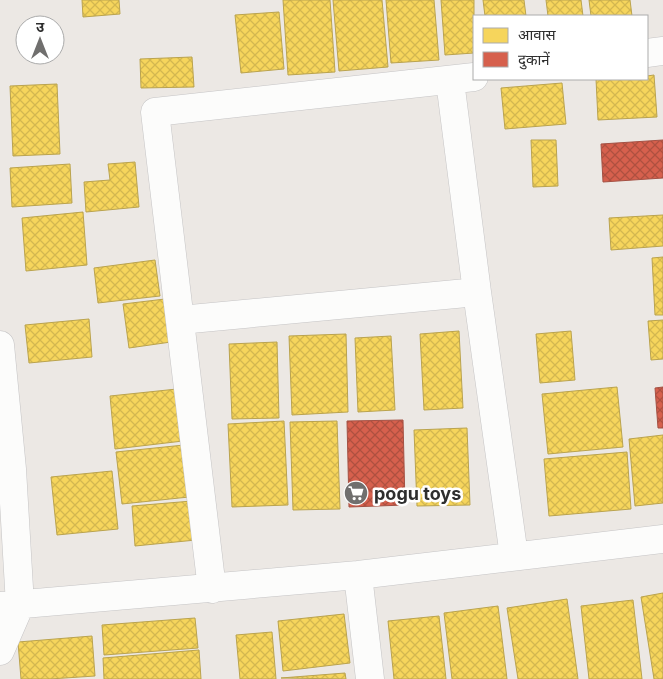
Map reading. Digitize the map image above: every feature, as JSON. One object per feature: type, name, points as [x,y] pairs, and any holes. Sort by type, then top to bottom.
[{"type":"street","points":[[648,53],[663,51]]},
{"type":"street","points":[[212,589],[155,112],[462,79],[477,292],[514,556]]},
{"type":"street","points":[[180,320],[477,292]]},
{"type":"street","points":[[0,345],[10,606],[0,651]]},
{"type":"street","points":[[10,606],[358,575],[663,539]]},
{"type":"street","points":[[358,575],[370,679]]},
{"type":"building: आवास","points":[[82,0],[119,0],[120,14],[83,17]]},
{"type":"building: आवास","points":[[283,0],[330,0],[335,72],[288,75]]},
{"type":"building: आवास","points":[[333,0],[382,0],[388,67],[339,71]]},
{"type":"building: आवास","points":[[386,0],[434,0],[439,60],[391,63]]},
{"type":"building: आवास","points":[[441,0],[474,0],[473,53],[445,55]]},
{"type":"building: आवास","points":[[483,0],[524,0],[526,15],[485,15]]},
{"type":"building: आवास","points":[[546,0],[581,0],[583,15],[548,15]]},
{"type":"building: आवास","points":[[589,0],[630,0],[632,15],[591,15]]},
{"type":"building: आवास","points":[[279,12],[284,69],[241,73],[235,15]]},
{"type":"building: आवास","points":[[192,57],[194,87],[141,88],[140,59]]},
{"type":"building: आवास","points":[[654,75],[657,117],[598,120],[596,80],[648,80],[648,76]]},
{"type":"building: आवास","points":[[562,83],[566,124],[505,129],[501,88]]},
{"type":"building: आवास","points":[[57,84],[60,154],[13,156],[10,86]]},
{"type":"building: आवास","points":[[531,140],[556,140],[558,186],[533,187]]},
{"type":"building: आवास","points":[[135,162],[139,207],[86,212],[84,182],[110,180],[108,164]]},
{"type":"building: आवास","points":[[70,164],[72,203],[12,207],[10,168]]},
{"type":"building: आवास","points":[[83,212],[87,265],[26,271],[22,218]]},
{"type":"building: आवास","points":[[663,215],[663,246],[611,250],[609,218]]},
{"type":"building: आवास","points":[[663,257],[663,315],[655,315],[652,258]]},
{"type":"building: आवास","points":[[155,260],[160,296],[98,303],[94,268]]},
{"type":"building: आवास","points":[[165,299],[171,342],[129,348],[123,304]]},
{"type":"building: आवास","points":[[89,319],[92,357],[29,363],[25,325]]},
{"type":"building: आवास","points":[[663,320],[663,359],[651,360],[648,321]]},
{"type":"building: आवास","points":[[459,331],[463,408],[424,410],[420,334]]},
{"type":"building: आवास","points":[[571,331],[575,380],[540,383],[536,334]]},
{"type":"building: आवास","points":[[346,334],[348,412],[292,415],[289,336]]},
{"type":"building: आवास","points":[[391,336],[395,410],[358,412],[355,338]]},
{"type":"building: आवास","points":[[277,342],[279,418],[232,419],[229,344]]},
{"type":"building: आवास","points":[[617,387],[623,447],[548,454],[542,394]]},
{"type":"building: आवास","points":[[177,389],[183,441],[115,449],[110,396]]},
{"type":"building: आवास","points":[[284,421],[288,505],[232,507],[228,424]]},
{"type":"building: आवास","points":[[337,421],[340,509],[293,510],[290,422]]},
{"type":"building: आवास","points":[[467,428],[470,505],[417,506],[414,430]]},
{"type":"building: आवास","points":[[663,435],[663,503],[635,506],[629,439]]},
{"type":"building: आवास","points":[[184,445],[189,497],[122,504],[116,452]]},
{"type":"building: आवास","points":[[627,452],[631,509],[549,516],[544,459]]},
{"type":"building: आवास","points":[[112,471],[118,529],[57,535],[51,477]]},
{"type":"building: आवास","points":[[192,501],[196,540],[135,546],[132,506]]},
{"type":"building: आवास","points":[[663,593],[663,679],[654,679],[641,597]]},
{"type":"building: आवास","points":[[567,599],[578,679],[518,679],[507,608]]},
{"type":"building: आवास","points":[[633,600],[642,679],[589,679],[581,606]]},
{"type":"building: आवास","points":[[498,606],[507,679],[452,679],[444,613]]},
{"type":"building: आवास","points":[[344,614],[350,663],[283,671],[278,621]]},
{"type":"building: आवास","points":[[439,616],[446,679],[394,679],[388,621]]},
{"type":"building: आवास","points":[[195,618],[198,648],[104,655],[102,625]]},
{"type":"building: आवास","points":[[272,632],[276,679],[240,679],[236,635]]},
{"type":"building: आवास","points":[[92,636],[95,676],[21,679],[18,642]]},
{"type":"building: आवास","points":[[199,650],[201,679],[104,679],[103,658]]},
{"type":"building: आवास","points":[[345,673],[346,679],[281,678]]},
{"type":"building: दुकानें","points":[[663,140],[663,178],[603,182],[601,144]]},
{"type":"building: दुकानें","points":[[663,387],[663,428],[658,428],[655,388]]},
{"type":"building: दुकानें","points":[[403,420],[405,505],[349,507],[347,421]]},
{"type":"place","name":"pogu toys","points":[[356,493]]}]
